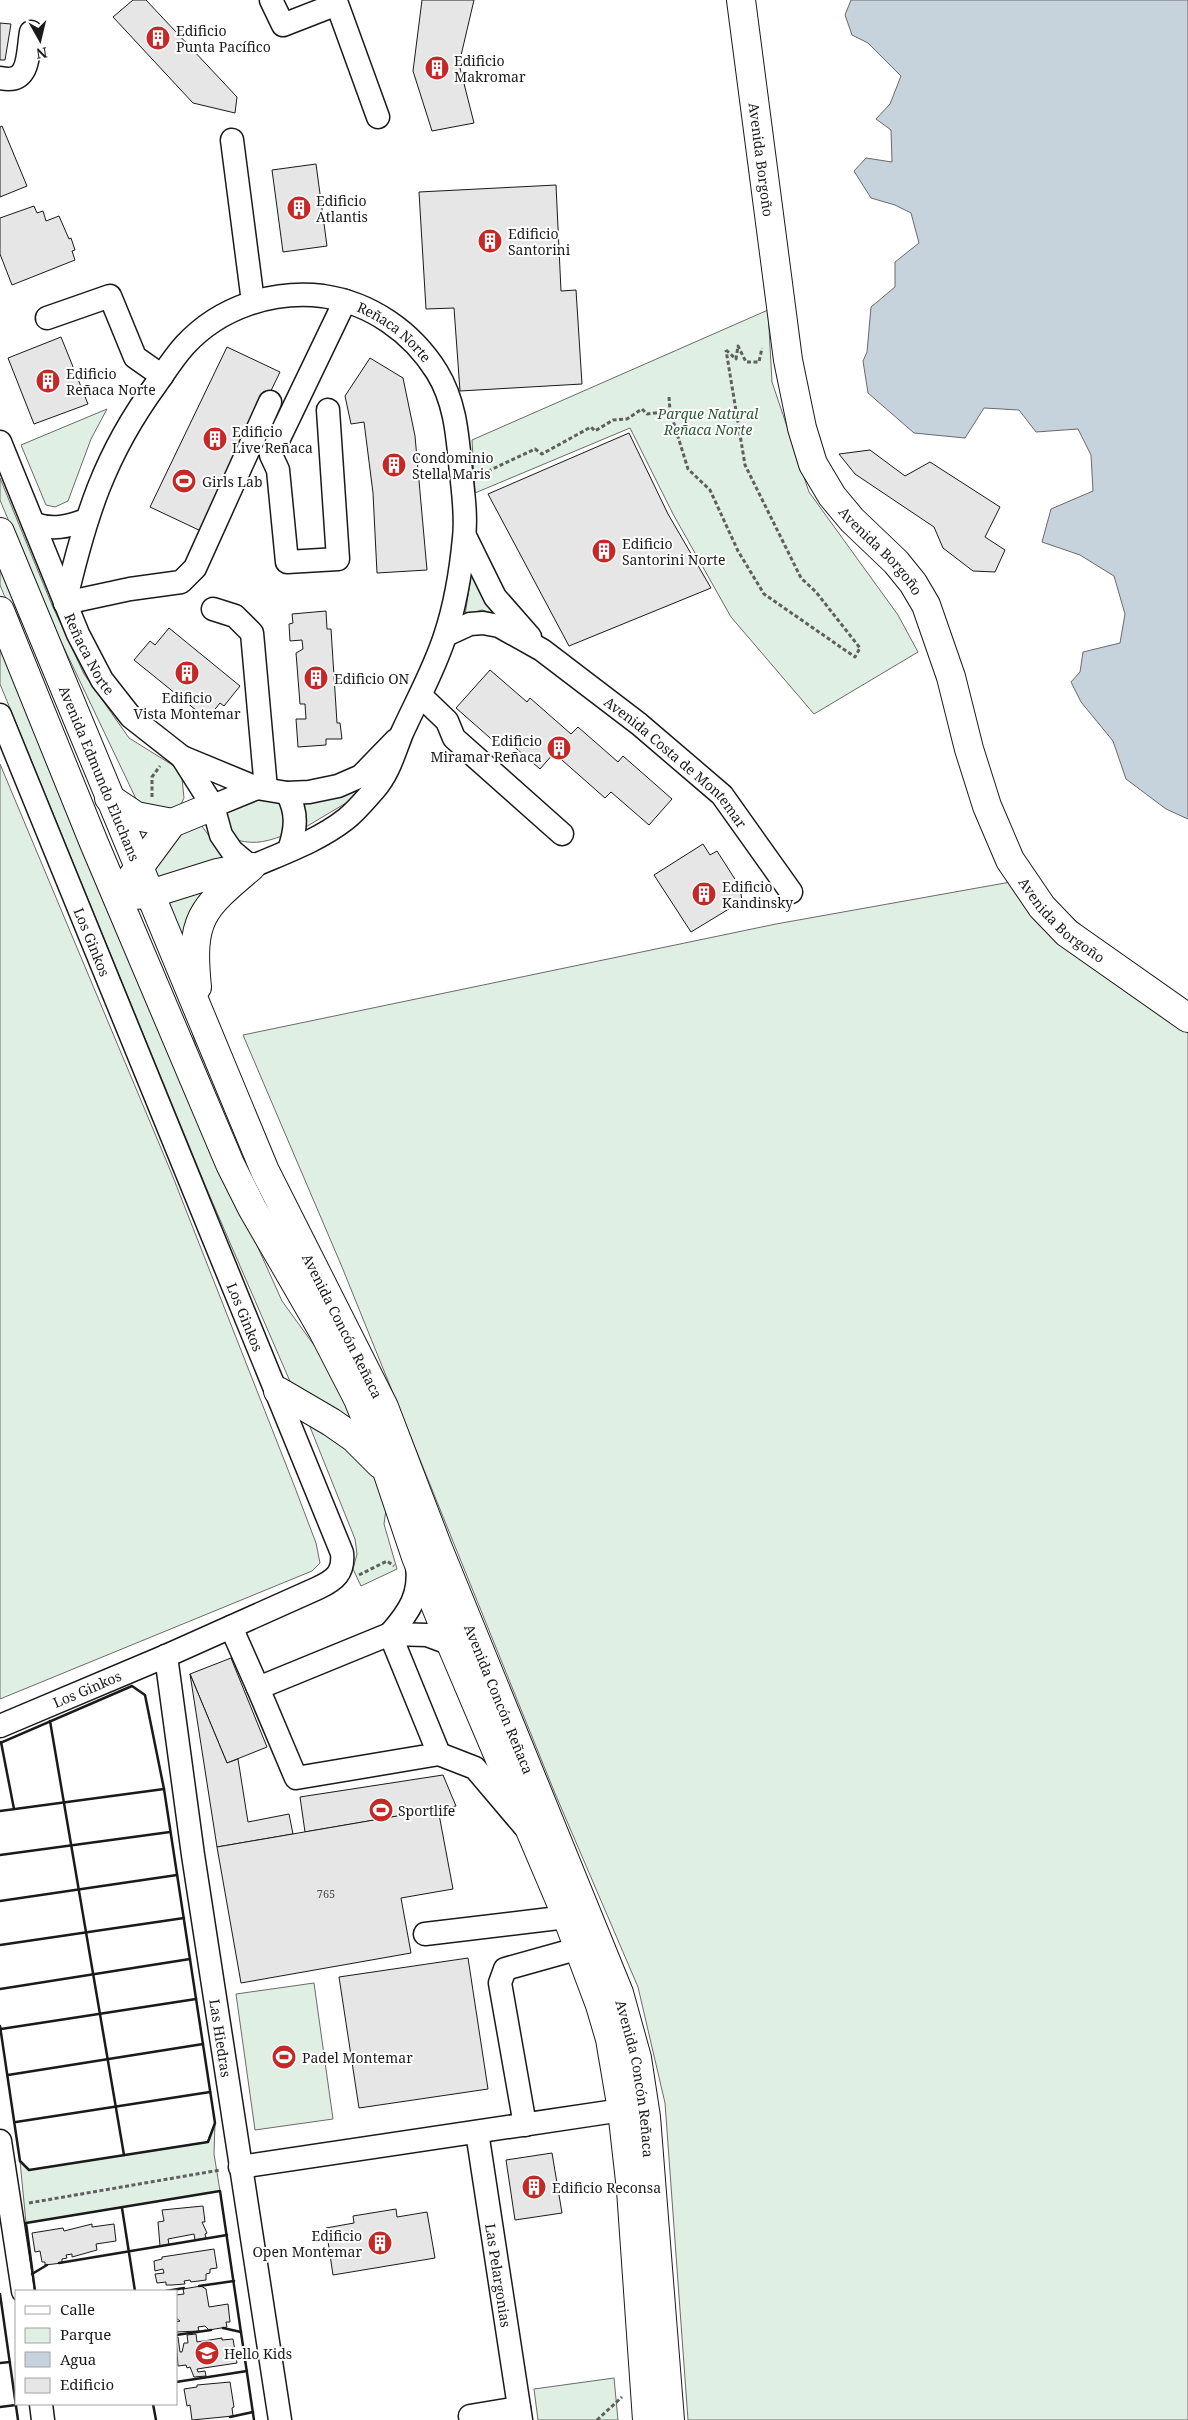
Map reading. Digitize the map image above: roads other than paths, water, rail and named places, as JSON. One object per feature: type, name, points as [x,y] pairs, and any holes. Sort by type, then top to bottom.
[{"type":"main road","name":"Avenida Borgoño","points":[[741,0],[788,360],[802,428],[813,464],[832,496],[852,520],[896,562],[913,583],[926,605],[952,677],[969,749],[987,806],[1010,860],[1042,907],[1067,933],[1188,1018]]},
{"type":"main road","name":"Avenida Edmundo Eluchans","points":[[0,532],[199,1014]]},
{"type":"main road","points":[[0,611],[116,895],[144,882],[251,867]]},
{"type":"main road","points":[[109,798],[136,816],[172,823],[213,806]]},
{"type":"main road","points":[[144,882],[172,823]]},
{"type":"main road","points":[[199,1014],[194,947],[197,933],[205,911],[214,899],[251,867]]},
{"type":"main road","name":"Avenida Concón Reñaca","points":[[116,895],[230,1164],[252,1208],[328,1340],[358,1399],[387,1471],[416,1557],[451,1644],[580,1948],[608,2031],[622,2110],[631,2190],[647,2420]]},
{"type":"main road","name":"Avenida Concón Reñaca","points":[[199,1014],[265,1171],[384,1407],[482,1657],[619,1993],[637,2058],[646,2117],[670,2420]]},
{"type":"main road","points":[[278,1391],[331,1422],[354,1438],[387,1471]]},
{"type":"street","points":[[271,0],[283,25],[337,4],[378,117]]},
{"type":"street","points":[[0,78],[10,81],[20,77],[25,70],[31,32]]},
{"type":"street","points":[[232,140],[253,302]]},
{"type":"street","name":"Reñaca Norte","points":[[182,757],[213,806],[222,835],[232,851],[251,867],[289,850],[325,833],[347,818],[376,787],[391,766],[402,734],[421,696],[446,635],[465,536],[458,432],[448,393],[439,375],[419,347],[399,328],[382,317],[345,301],[309,295],[272,297],[253,302],[226,314],[200,330],[180,351],[130,423],[103,473],[86,520],[65,603],[78,634],[102,680],[131,717],[182,757],[270,790],[309,792],[338,786],[360,776],[402,734]]},
{"type":"street","points":[[47,318],[110,296],[136,357],[162,376]]},
{"type":"street","points":[[328,410],[338,559],[286,562],[278,470],[272,455],[345,301]]},
{"type":"street","points":[[0,442],[65,603],[130,588],[181,582],[195,568],[270,402]]},
{"type":"street","points":[[34,524],[47,528],[68,527],[86,520]]},
{"type":"street","name":"Avenida Costa de Montemar","points":[[465,536],[495,597],[542,650]]},
{"type":"street","points":[[213,609],[235,616],[252,633],[270,790],[292,804],[296,818],[295,834],[289,850]]},
{"type":"street","name":"Avenida Costa de Montemar","points":[[446,635],[470,624],[483,623],[499,626],[542,650],[639,724],[722,795],[791,892]]},
{"type":"street","points":[[421,696],[447,721],[454,738],[562,834]]},
{"type":"street","name":"Los Ginkos","points":[[0,715],[278,1391],[342,1553],[343,1562],[341,1570],[333,1581],[166,1656],[0,1726]]},
{"type":"street","name":"Reñaca Norte","points":[[213,806],[270,790]]},
{"type":"street","points":[[390,1634],[415,1600],[419,1579],[416,1557]]},
{"type":"street","points":[[231,1627],[296,1778],[439,1754],[475,1768],[532,1834]]},
{"type":"street","points":[[258,1688],[390,1634],[427,1635],[482,1657]]},
{"type":"street","points":[[390,1634],[439,1754]]},
{"type":"street","name":"Las Hiedras","points":[[166,1656],[240,2167],[280,2420]]},
{"type":"street","points":[[425,1934],[567,1917]]},
{"type":"street","points":[[525,2125],[500,1982],[505,1969],[580,1948]]},
{"type":"street","points":[[240,2167],[622,2110]]},
{"type":"street","name":"Las Pelargonias","points":[[477,2132],[520,2414]]},
{"type":"street","points":[[0,2141],[23,2290]]},
{"type":"street","points":[[41,2405],[43,2420]]},
{"type":"street","points":[[470,2416],[520,2414]]},
{"type":"water","points":[[851,0],[1188,0],[1188,819],[1166,809],[1126,779],[1113,741],[1081,702],[1071,682],[1080,672],[1083,652],[1120,643],[1125,614],[1114,576],[1080,555],[1042,542],[1051,509],[1093,491],[1091,455],[1078,429],[1036,432],[1019,410],[984,408],[965,438],[914,433],[868,393],[863,361],[867,352],[871,307],[895,287],[895,262],[919,243],[911,213],[895,205],[871,198],[854,171],[866,158],[892,162],[891,130],[876,119],[890,104],[901,76],[868,43],[852,35],[845,15]]},
{"type":"place","name":"Edificio Punta Pacífico","points":[[158,38]]},
{"type":"place","name":"Edificio Makromar","points":[[437,68]]},
{"type":"place","name":"Edificio Atlantis","points":[[299,208]]},
{"type":"place","name":"Edificio Santorini","points":[[490,241]]},
{"type":"place","name":"Edificio Reñaca Norte","points":[[48,381]]},
{"type":"place","name":"Edificio Live Reñaca","points":[[215,439]]},
{"type":"place","name":"Condominio Stella Maris","points":[[394,465]]},
{"type":"place","name":"Girls Lab","points":[[184,481]]},
{"type":"place","name":"Edificio Santorini Norte","points":[[604,551]]},
{"type":"place","name":"Edificio Vista Montemar","points":[[187,673]]},
{"type":"place","name":"Edificio ON","points":[[316,678]]},
{"type":"place","name":"Edificio Miramar Reñaca","points":[[559,748]]},
{"type":"place","name":"Edificio Kandinsky","points":[[704,894]]},
{"type":"place","name":"Sportlife","points":[[381,1810]]},
{"type":"place","name":"Padel Montemar","points":[[284,2057]]},
{"type":"place","name":"Edificio Reconsa","points":[[534,2187]]},
{"type":"place","name":"Edificio Open Montemar","points":[[380,2243]]},
{"type":"place","name":"Hello Kids","points":[[207,2353]]},
{"type":"park label","name":"Parque Natural Reñaca Norte","points":[[708,422]]}]
